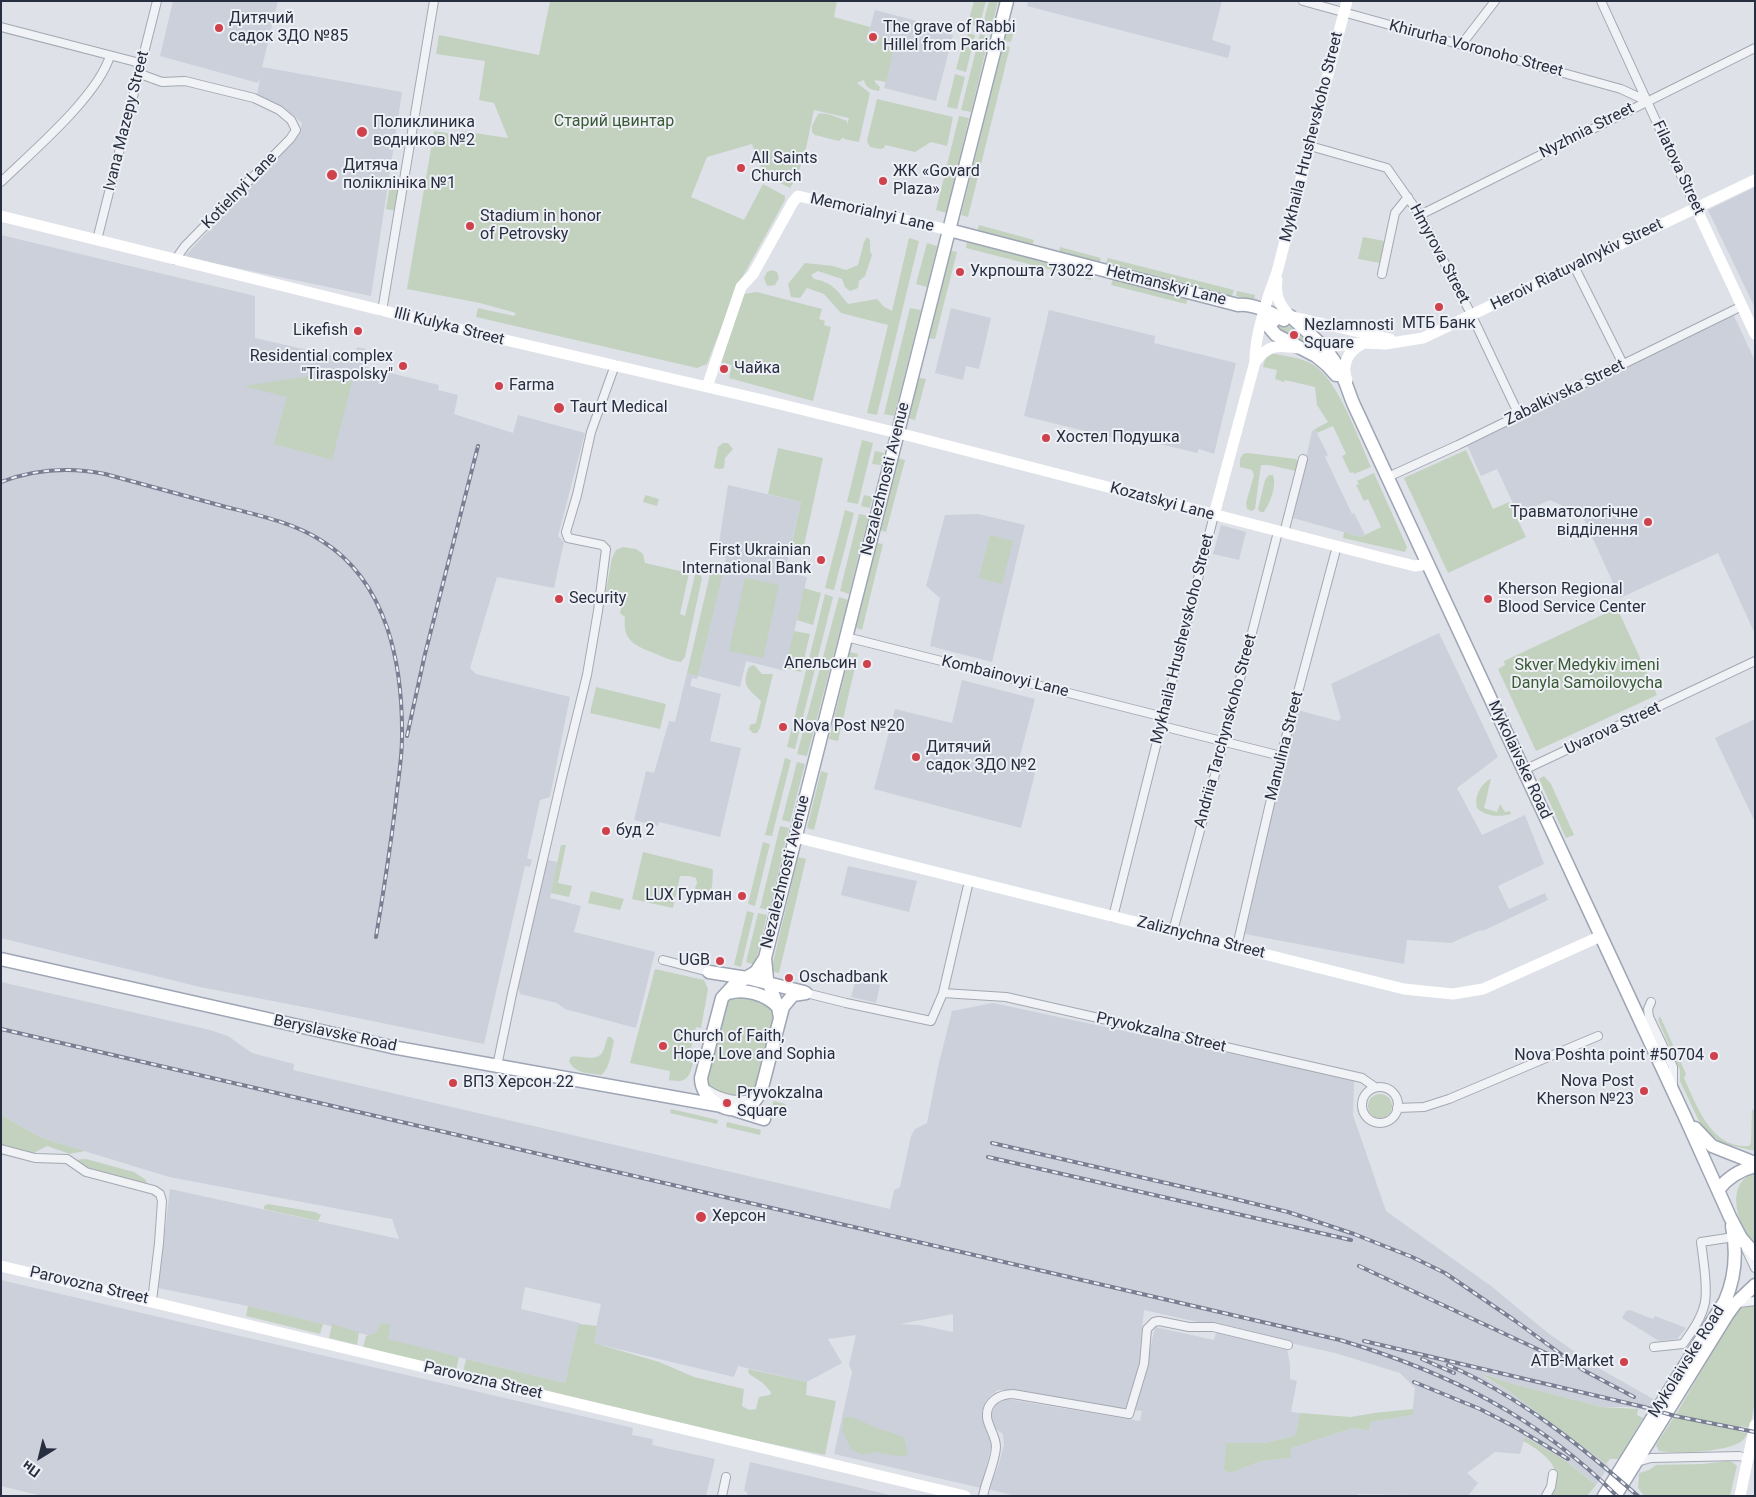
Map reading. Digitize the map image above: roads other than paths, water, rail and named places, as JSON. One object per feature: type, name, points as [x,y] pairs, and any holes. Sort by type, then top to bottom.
[{"type":"main road","name":"Nezalezhnosti Avenue","points":[[724,996],[734,986],[756,972],[765,958],[1007,1]]},
{"type":"main road","name":"Hetmanskyi Lane","points":[[949,230],[1263,315]]},
{"type":"main road","points":[[1263,315],[1270,329],[1276,335],[1313,345],[1322,361],[1332,370],[1353,403]]},
{"type":"main road","points":[[1263,315],[1313,345],[1338,365],[1353,403]]},
{"type":"main road","name":"Mykolaivske Road","points":[[1353,403],[1719,1189],[1737,1237],[1733,1274],[1725,1301],[1604,1496]]},
{"type":"main road","name":"Nezalezhnosti Avenue","points":[[765,958],[768,983],[778,1009]]},
{"type":"main road","name":"Beryslavske Road","points":[[1,959],[392,1047],[727,1108]]},
{"type":"main road","points":[[709,972],[747,978],[806,993]]},
{"type":"main road","points":[[709,972],[719,985],[724,996],[701,1078],[701,1086],[705,1094],[712,1101],[727,1108],[764,1119],[761,1107],[761,1091],[778,1009]]},
{"type":"main road","points":[[724,996],[742,991],[766,997],[778,1009]]},
{"type":"main road","points":[[778,1009],[783,1007],[788,998],[793,995],[806,993]]},
{"type":"main road","points":[[670,1097],[687,1093],[701,1078]]},
{"type":"main road","points":[[727,1108],[745,1108],[751,1105],[761,1091]]},
{"type":"main road","name":"Mykolaivske Road","points":[[1685,1117],[1712,1146],[1755,1164]]},
{"type":"main road","points":[[1719,1189],[1734,1174],[1755,1164]]},
{"type":"main road","points":[[1737,1237],[1755,1254]]},
{"type":"main road","name":"Mykolaivske Road","points":[[1615,1496],[1735,1304],[1755,1285]]},
{"type":"street","name":"Ivana Mazepy Street","points":[[97,240],[157,1]]},
{"type":"street","points":[[382,311],[434,1]]},
{"type":"street","name":"Khirurha Voronoho Street","points":[[1303,1],[1345,7],[1463,46],[1621,89],[1647,101]]},
{"type":"street","points":[[1463,46],[1465,40],[1495,1]]},
{"type":"street","name":"Filatova Street","points":[[1601,1],[1755,334]]},
{"type":"street","name":"Mykhaila Hrushevskoho Street","points":[[1274,287],[1345,7]]},
{"type":"street","points":[[1,27],[136,62],[140,69]]},
{"type":"street","name":"Nyzhnia Street","points":[[1420,216],[1755,48]]},
{"type":"street","points":[[1,182],[82,102],[107,66],[110,56]]},
{"type":"street","name":"Kotielnyi Lane","points":[[140,69],[143,75],[162,82],[185,81],[254,98],[280,110],[291,120],[296,130],[290,139],[185,246],[175,260]]},
{"type":"street","name":"Hmyrova Street","points":[[1310,146],[1388,168],[1420,216],[1472,316],[1519,415]]},
{"type":"street","name":"Heroiv Riatuvalnykiv Street","points":[[1364,338],[1385,344],[1423,338],[1755,180]]},
{"type":"street","name":"Memorialnyi Lane","points":[[708,387],[741,287],[753,274],[798,196],[949,230]]},
{"type":"street","points":[[1382,274],[1394,213],[1408,197]]},
{"type":"street","name":"Illi Kulyka Street","points":[[1,216],[382,311],[897,432]]},
{"type":"street","points":[[1574,266],[1623,364]]},
{"type":"street","points":[[1263,315],[1280,303],[1274,287]]},
{"type":"street","points":[[1263,315],[1274,287]]},
{"type":"street","points":[[1255,362],[1256,344],[1267,297],[1274,287]]},
{"type":"street","name":"Zabalkivska Street","points":[[1388,477],[1458,445],[1742,306]]},
{"type":"street","points":[[1263,315],[1364,338]]},
{"type":"street","points":[[1255,362],[1262,353],[1271,347],[1313,345],[1364,338]]},
{"type":"street","points":[[1353,403],[1353,394],[1345,374],[1345,364],[1354,349],[1364,338]]},
{"type":"street","name":"Mykhaila Hrushevskoho Street","points":[[1113,917],[1214,515],[1255,362]]},
{"type":"street","points":[[497,1066],[556,801],[587,675],[598,612],[606,549],[602,546],[568,538],[566,532],[577,495],[591,432],[614,365]]},
{"type":"street","name":"Kozatskyi Lane","points":[[897,432],[1415,566],[1428,564]]},
{"type":"street","name":"Andriia Tarchynskoho Street","points":[[1173,931],[1281,532],[1303,459]]},
{"type":"street","name":"Manulina Street","points":[[1237,946],[1281,756],[1337,546]]},
{"type":"street","name":"Kombainovyi Lane","points":[[846,637],[1164,717]]},
{"type":"street","name":"Uvarova Street","points":[[1524,770],[1755,661]]},
{"type":"street","points":[[1162,726],[1281,756]]},
{"type":"street","name":"Zaliznychna Street","points":[[795,838],[1237,946],[1404,989],[1445,994],[1459,994],[1483,989],[1601,936]]},
{"type":"street","points":[[806,993],[931,1021],[943,993],[969,881]]},
{"type":"street","points":[[663,960],[709,972]]},
{"type":"street","name":"Pryvokzalna Street","points":[[943,993],[1006,997],[1362,1078],[1375,1087]]},
{"type":"street","points":[[1651,1002],[1648,1008],[1650,1017],[1673,1067],[1673,1091]]},
{"type":"street","points":[[1398,1108],[1424,1107],[1449,1099],[1598,1036]]},
{"type":"street","points":[[701,1078],[704,1086],[711,1092],[737,1100],[752,1098],[761,1091]]},
{"type":"street","points":[[1375,1087],[1387,1088],[1396,1097],[1398,1108],[1392,1118],[1381,1123],[1370,1121],[1362,1111],[1362,1099],[1375,1087]]},
{"type":"street","points":[[1,1149],[35,1158],[67,1160],[86,1172],[154,1190],[160,1194],[162,1201],[159,1243],[152,1301]]},
{"type":"street","points":[[1654,1347],[1683,1344],[1702,1311],[1706,1290],[1701,1242],[1737,1237],[1755,1268]]},
{"type":"street","name":"Parovozna Street","points":[[1,1266],[965,1496]]},
{"type":"street","points":[[1735,1304],[1755,1301]]},
{"type":"street","points":[[983,1496],[996,1446],[987,1417],[988,1410],[997,1397],[1013,1394],[1129,1414],[1144,1364],[1147,1329],[1154,1322],[1160,1320],[1188,1327],[1214,1327],[1288,1345]]},
{"type":"street","points":[[1740,1496],[1755,1425]]},
{"type":"street","points":[[1636,1462],[1652,1458],[1739,1456],[1747,1458]]},
{"type":"street","points":[[1546,1496],[1551,1487],[1553,1474]]},
{"type":"street","points":[[722,1496],[726,1477]]},
{"type":"railway","points":[[407,736],[425,654],[478,446]]},
{"type":"railway","points":[[1,482],[27,474],[53,470],[79,470],[105,474],[288,524],[322,541],[344,558],[362,579],[377,602],[387,628],[395,655],[402,711],[400,765],[376,937]]},
{"type":"railway","points":[[1,1029],[1340,1340],[1417,1367],[1454,1382],[1489,1400],[1555,1442],[1617,1496]]},
{"type":"railway","points":[[992,1143],[1288,1212],[1354,1234],[1412,1257],[1445,1273],[1583,1370],[1634,1397]]},
{"type":"railway","points":[[988,1157],[1351,1240]]},
{"type":"railway","points":[[1359,1266],[1563,1361]]},
{"type":"railway","points":[[1364,1341],[1675,1416],[1755,1432]]},
{"type":"railway","points":[[1422,1359],[1454,1373]]},
{"type":"railway","points":[[1448,1365],[1499,1391],[1548,1423],[1594,1458],[1638,1496]]},
{"type":"railway","points":[[1414,1382],[1480,1409],[1513,1426],[1568,1459]]},
{"type":"place","name":"Дитячий садок ЗДО №85","points":[[219,28]]},
{"type":"place","name":"The grave of Rabbi Hillel from Parich","points":[[873,37]]},
{"type":"place","name":"Поликлиника водников №2","points":[[362,132]]},
{"type":"place","name":"All Saints Church","points":[[741,168]]},
{"type":"place","name":"Дитяча поліклініка №1","points":[[332,175]]},
{"type":"place","name":"ЖК «Govard Plaza»","points":[[883,181]]},
{"type":"place","name":"Stadium in honor of Petrovsky","points":[[470,226]]},
{"type":"place","name":"Укрпошта 73022","points":[[960,272]]},
{"type":"place","name":"МТБ Банк","points":[[1439,307]]},
{"type":"place","name":"Likefish","points":[[358,331]]},
{"type":"place","name":"Nezlamnosti Square","points":[[1294,335]]},
{"type":"place","name":"Residential complex \"Tiraspolsky\"","points":[[403,366]]},
{"type":"place","name":"Чайка","points":[[724,369]]},
{"type":"place","name":"Farma","points":[[499,386]]},
{"type":"place","name":"Taurt Medical","points":[[559,408]]},
{"type":"place","name":"Хостел Подушка","points":[[1046,438]]},
{"type":"place","name":"Травматологічне відділення","points":[[1648,522]]},
{"type":"place","name":"First Ukrainian International Bank","points":[[821,560]]},
{"type":"place","name":"Security","points":[[559,599]]},
{"type":"place","name":"Kherson Regional Blood Service Center","points":[[1488,599]]},
{"type":"place","name":"Апельсин","points":[[867,664]]},
{"type":"place","name":"Nova Post №20","points":[[783,727]]},
{"type":"place","name":"Дитячий садок ЗДО №2","points":[[916,757]]},
{"type":"place","name":"буд 2","points":[[606,831]]},
{"type":"place","name":"LUX Гурман","points":[[742,896]]},
{"type":"place","name":"UGB","points":[[720,961]]},
{"type":"place","name":"Oschadbank","points":[[789,978]]},
{"type":"place","name":"Church of Faith, Hope, Love and Sophia","points":[[663,1046]]},
{"type":"place","name":"Nova Poshta point #50704","points":[[1714,1056]]},
{"type":"place","name":"ВПЗ Херсон 22","points":[[453,1083]]},
{"type":"place","name":"Nova Post Kherson №23","points":[[1644,1091]]},
{"type":"place","name":"Pryvokzalna Square","points":[[727,1103]]},
{"type":"place","name":"Херсон","points":[[701,1217]]},
{"type":"place","name":"ATB-Market","points":[[1624,1362]]},
{"type":"park label","name":"Старий цвинтар","points":[[614,122]]},
{"type":"park label","name":"Skver Medykiv imeni Danyla Samoilovycha","points":[[1587,675]]}]
